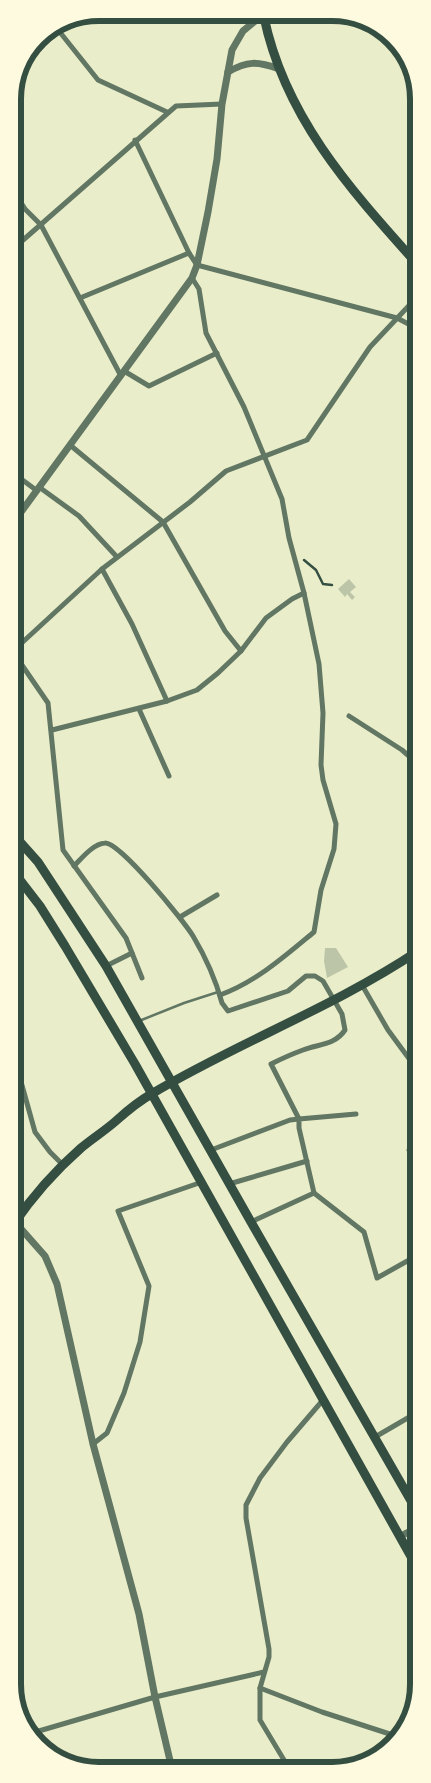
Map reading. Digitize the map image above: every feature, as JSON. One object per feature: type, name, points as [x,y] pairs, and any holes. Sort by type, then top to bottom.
[{"type":"main road","points":[[265,21],[269,42],[300,115],[327,157],[410,256]]},
{"type":"main road","points":[[21,843],[43,869],[106,966],[250,1222],[410,1500]]},
{"type":"main road","points":[[21,881],[40,906],[65,946],[152,1094],[410,1553]]},
{"type":"main road","points":[[21,1215],[63,1165],[122,1115],[152,1094],[172,1082],[335,1000],[410,956]]},
{"type":"street","points":[[21,512],[192,278],[197,265],[208,212],[217,159],[222,104],[232,50],[243,31],[255,21]]},
{"type":"street","points":[[60,32],[98,80],[167,112]]},
{"type":"street","points":[[228,72],[240,65],[253,62],[279,68]]},
{"type":"street","points":[[21,242],[167,112],[176,106],[222,104]]},
{"type":"street","points":[[136,140],[189,253],[197,265],[397,318],[410,325]]},
{"type":"street","points":[[21,204],[41,225],[122,373],[149,386],[217,354]]},
{"type":"street","points":[[80,298],[189,253]]},
{"type":"street","points":[[192,278],[199,289],[206,333],[244,407],[263,458],[282,499],[319,664],[323,713],[321,765],[323,780],[336,824],[334,849],[321,890],[314,932],[265,973],[233,990],[219,994]]},
{"type":"street","points":[[21,643],[102,569],[190,502],[226,471],[307,440],[370,346],[410,304]]},
{"type":"street","points":[[70,445],[163,522],[225,631],[241,651]]},
{"type":"street","points":[[21,478],[79,516],[117,557]]},
{"type":"street","points":[[102,569],[132,624],[167,701]]},
{"type":"street","points":[[52,730],[140,709],[197,690],[241,651],[266,618],[292,599],[304,593]]},
{"type":"street","points":[[21,660],[48,703],[63,850],[126,938],[142,978]]},
{"type":"street","points":[[140,709],[169,776]]},
{"type":"street","points":[[349,716],[410,757]]},
{"type":"street","points":[[74,866],[97,846],[105,842],[113,844],[141,872],[180,917],[193,936],[222,1003],[228,1011],[288,991],[306,976],[315,976],[323,982],[342,1014],[345,1030],[336,1040],[306,1049],[271,1064],[299,1119],[299,1128],[314,1193],[364,1232],[377,1278],[410,1259]]},
{"type":"street","points":[[180,917],[217,895]]},
{"type":"street","points":[[106,966],[132,953]]},
{"type":"street","points":[[362,985],[388,1030],[410,1060]]},
{"type":"street","points":[[21,1082],[35,1132],[50,1152],[63,1165]]},
{"type":"street","points":[[211,1150],[290,1120],[356,1114]]},
{"type":"street","points":[[229,1184],[307,1161]]},
{"type":"street","points":[[93,1444],[107,1433],[124,1394],[140,1342],[149,1286],[118,1211],[202,1182]]},
{"type":"street","points":[[250,1222],[314,1193]]},
{"type":"street","points":[[21,1230],[45,1256],[57,1284],[93,1444],[139,1614],[155,1697],[170,1762]]},
{"type":"street","points":[[285,1762],[260,1720],[260,1688],[269,1657],[269,1649],[246,1518],[246,1505],[252,1492],[271,1464],[323,1399]]},
{"type":"street","points":[[375,1437],[410,1417]]},
{"type":"street","points":[[401,1536],[410,1531]]},
{"type":"street","points":[[38,1731],[155,1697],[264,1672]]},
{"type":"street","points":[[260,1688],[322,1712],[391,1734]]},
{"type":"lane","points":[[137,1021],[184,1003],[219,994]]},
{"type":"path","points":[[292,549],[316,570],[323,584],[332,586]]},
{"type":"building","points":[[349,579],[356,587],[350,592],[355,597],[352,600],[347,594],[345,597],[338,589]]},
{"type":"building","points":[[325,948],[336,948],[348,967],[327,978],[324,961]]}]
